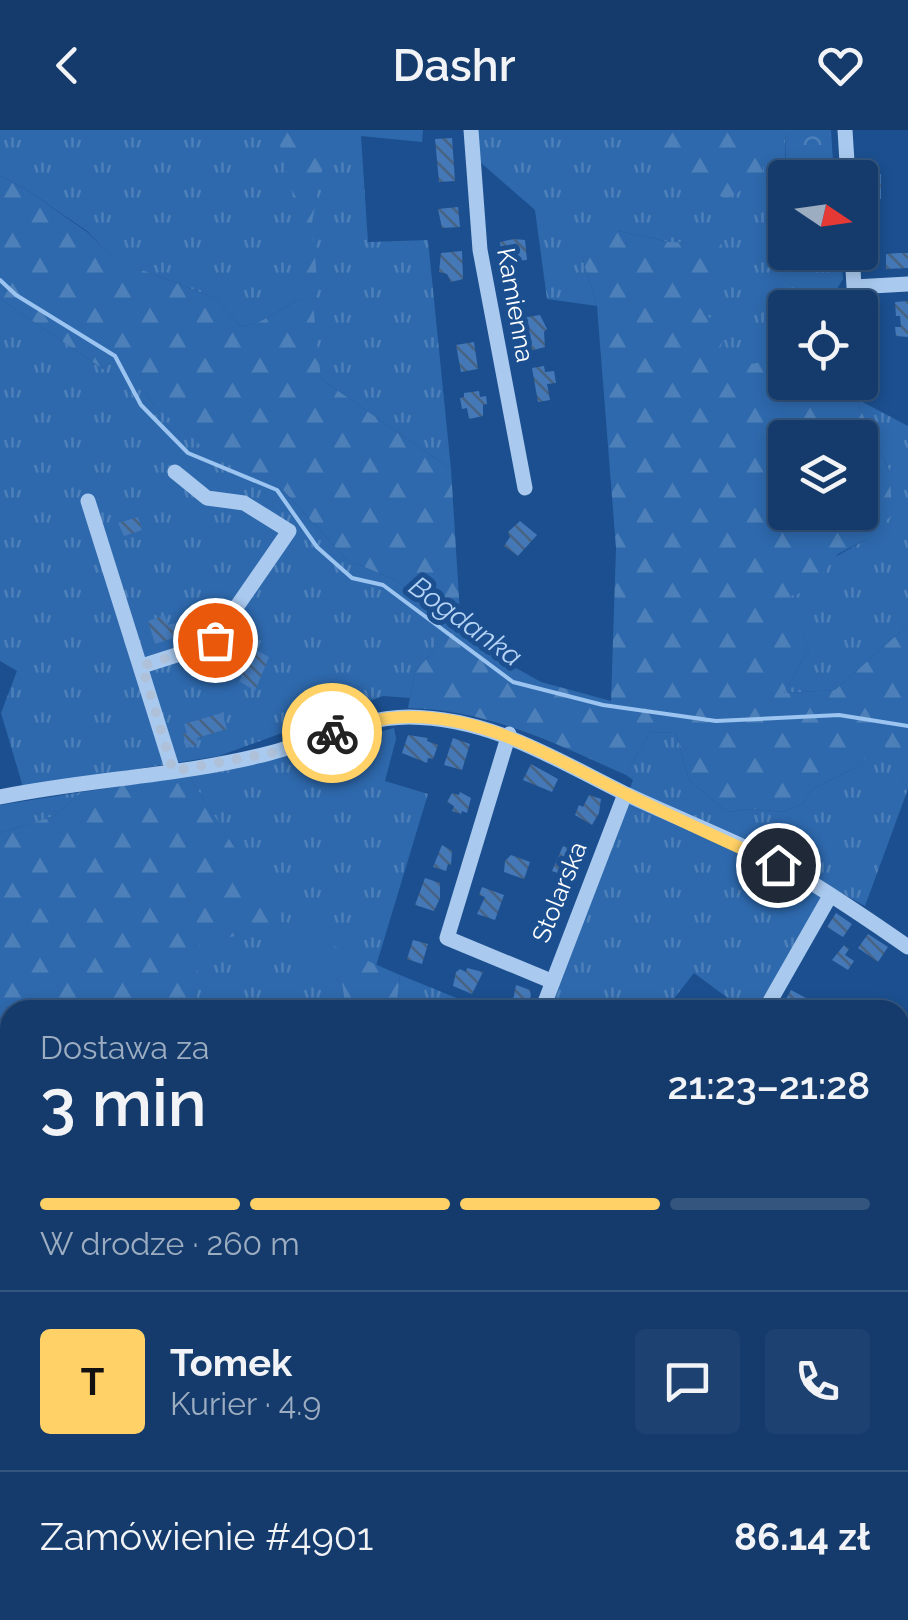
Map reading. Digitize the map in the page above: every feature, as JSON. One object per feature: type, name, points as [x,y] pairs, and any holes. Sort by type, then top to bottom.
[{"type":"street","name":"Kamienna","points":[[472,130],[480,250],[525,488]]},
{"type":"street","points":[[845,130],[847,160]]},
{"type":"street","points":[[853,270],[854,287],[908,284]]},
{"type":"street","points":[[142,666],[210,644],[289,530],[244,503],[207,498],[175,472]]},
{"type":"street","points":[[88,502],[173,771]]},
{"type":"street","points":[[0,797],[271,753],[393,717],[450,720],[509,734],[778,865],[908,947]]},
{"type":"street","points":[[509,734],[447,938],[551,980]]},
{"type":"street","name":"Stolarska","points":[[545,1000],[626,794]]},
{"type":"street","points":[[772,1000],[830,896]]},
{"type":"green space","points":[[0,130],[423,130],[422,142],[361,136],[368,242],[428,240],[451,469],[321,379],[300,299],[259,322],[241,327],[215,298],[145,271],[121,267],[87,231],[0,176]]},
{"type":"green space","points":[[276,130],[337,130],[327,145],[312,222],[318,290],[313,304],[321,379],[451,469],[460,614],[486,651],[541,682],[611,701],[616,548],[597,306],[582,257],[597,235],[618,231],[670,242],[721,243],[730,274],[700,308],[725,333],[714,369],[768,361],[768,400],[856,400],[865,420],[768,420],[768,530],[876,530],[838,554],[808,591],[790,596],[809,649],[784,693],[835,690],[908,625],[908,789],[883,743],[854,768],[812,789],[803,804],[783,812],[727,812],[689,780],[676,733],[650,732],[626,775],[547,740],[494,722],[408,708],[415,672],[434,650],[441,618],[397,581],[346,559],[283,490],[205,449],[154,405],[119,353],[103,369],[0,299],[0,176],[87,232],[121,266],[145,271],[215,298],[241,327],[259,322],[300,299],[302,257],[292,191]]},
{"type":"green space","points":[[478,130],[785,130],[785,160],[768,160],[768,270],[842,270],[843,279],[836,290],[768,290],[768,362],[714,370],[700,308],[721,244],[670,242],[618,231],[582,257],[597,306],[547,299],[535,210],[480,162]]},
{"type":"green space","points":[[660,130],[767,130],[770,138],[761,178],[727,199],[705,189],[676,172],[651,146]]},
{"type":"green space","points":[[785,130],[831,130],[833,160],[786,160]]},
{"type":"green space","points":[[0,299],[103,369],[119,352],[154,405],[283,490],[346,559],[397,581],[442,619],[434,650],[415,672],[410,698],[383,696],[219,756],[23,787],[1,713],[17,671],[0,661]]},
{"type":"green space","points":[[856,400],[908,426],[908,625],[835,690],[784,693],[809,649],[789,596],[808,590],[835,557],[867,539],[870,530],[878,530],[878,507],[890,472],[878,447],[878,420],[865,420]]},
{"type":"green space","points":[[878,447],[890,472],[892,515],[878,528]]},
{"type":"green space","points":[[394,728],[396,739],[385,781],[428,794],[376,966],[286,926],[342,984],[344,1000],[196,1000],[198,945],[282,924],[189,776],[250,765]]},
{"type":"green space","points":[[650,732],[676,733],[689,780],[727,812],[783,812],[803,804],[812,789],[854,768],[883,742],[908,789],[865,906],[829,886],[762,1000],[730,1000],[694,973],[673,1000],[552,1000],[633,780],[626,775]]},
{"type":"green space","points":[[189,776],[283,924],[199,945],[196,1000],[0,1000],[0,833],[54,816],[82,792]]},
{"type":"green space","points":[[82,792],[54,816],[0,833],[0,805]]},
{"type":"green space","points":[[283,924],[400,975],[397,1000],[344,1000],[342,984]]},
{"type":"green space","points":[[400,975],[461,1000],[397,1000]]},
{"type":"building","points":[[452,138],[455,181],[439,182],[435,139]]},
{"type":"building","points":[[878,174],[881,174],[878,199]]},
{"type":"building","points":[[458,207],[460,227],[442,228],[438,209]]},
{"type":"building","points":[[525,240],[527,260],[502,262],[500,242]]},
{"type":"building","points":[[462,251],[463,279],[451,282],[447,274],[439,272],[441,253]]},
{"type":"building","points":[[908,253],[908,268],[886,269],[886,254]]},
{"type":"building","points":[[908,301],[908,337],[896,336],[895,327],[901,327],[895,302]]},
{"type":"building","points":[[540,315],[547,329],[545,347],[530,351],[522,318]]},
{"type":"building","points":[[474,342],[478,369],[461,372],[456,345]]},
{"type":"building","points":[[544,366],[545,372],[554,371],[556,383],[547,384],[550,400],[538,402],[532,368]]},
{"type":"building","points":[[479,391],[480,397],[486,396],[483,416],[469,419],[460,398],[464,393]]},
{"type":"building","points":[[138,517],[142,530],[124,536],[118,523]]},
{"type":"building","points":[[520,521],[537,535],[518,556],[504,546],[510,537],[508,532]]},
{"type":"building","points":[[165,615],[168,625],[175,623],[179,636],[155,644],[148,621]]},
{"type":"building","points":[[248,645],[269,657],[255,691],[239,681],[242,676],[233,670]]},
{"type":"building","points":[[222,713],[227,729],[197,738],[199,744],[187,748],[184,724]]},
{"type":"building","points":[[408,735],[428,738],[427,741],[438,745],[433,759],[428,758],[427,763],[402,753]]},
{"type":"building","points":[[453,738],[470,744],[462,770],[444,765]]},
{"type":"building","points":[[531,764],[558,779],[552,792],[523,780]]},
{"type":"building","points":[[460,792],[471,798],[467,813],[452,811],[454,806],[447,802],[452,793]]},
{"type":"building","points":[[589,795],[601,799],[592,825],[575,815]]},
{"type":"building","points":[[442,845],[452,851],[451,865],[446,871],[433,867]]},
{"type":"building","points":[[563,846],[577,851],[577,865],[569,877],[552,871]]},
{"type":"building","points":[[511,855],[530,862],[524,879],[504,872],[505,861]]},
{"type":"building","points":[[425,878],[440,883],[440,898],[434,911],[415,905]]},
{"type":"building","points":[[482,887],[504,895],[495,920],[477,914],[485,897],[479,895]]},
{"type":"building","points":[[546,908],[559,912],[553,936],[536,930]]},
{"type":"building","points":[[836,913],[852,924],[843,937],[827,927]]},
{"type":"building","points":[[868,934],[888,947],[878,962],[858,948]]},
{"type":"building","points":[[413,940],[428,944],[422,964],[407,959]]},
{"type":"building","points":[[844,945],[849,949],[845,955],[854,961],[848,970],[832,960]]},
{"type":"building","points":[[467,968],[483,972],[472,994],[453,986],[456,972],[466,972]]},
{"type":"building","points":[[516,985],[530,990],[529,1000],[513,1000]]},
{"type":"building","points":[[791,990],[806,998],[805,1000],[785,1000]]},
{"type":"waterway","name":"Bogdanka","points":[[0,280],[16,295],[115,356],[141,405],[188,453],[277,490],[317,547],[352,578],[383,585],[513,682],[603,705],[716,721],[839,715],[908,726]]},
{"type":"way so far","points":[[215,640],[142,666],[173,771],[271,753],[332,733]]},
{"type":"route","points":[[332,733],[375,720],[414,717],[450,720],[509,734],[778,865]]}]
